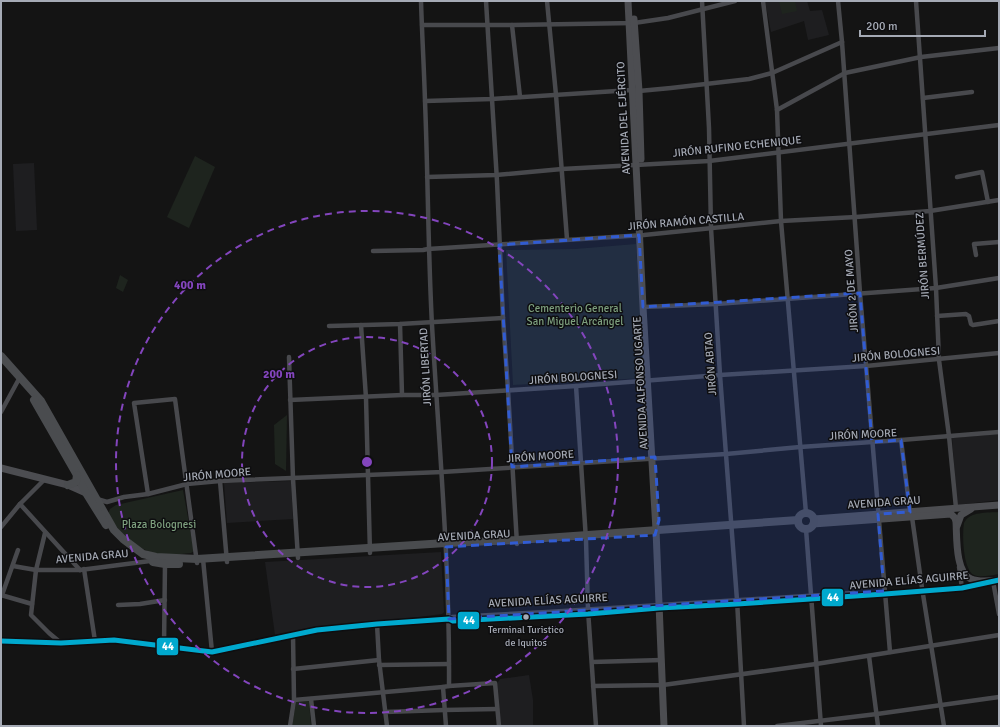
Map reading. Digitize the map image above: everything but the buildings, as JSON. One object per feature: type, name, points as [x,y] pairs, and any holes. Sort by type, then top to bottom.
[{"type":"main road","name":"AVENIDA DEL EJÉRCITO","points":[[628,1],[636,90],[642,235]]},
{"type":"main road","name":"AVENIDA DEL EJÉRCITO","points":[[631,23],[632,1]]},
{"type":"main road","name":"AVENIDA ALFONSO UGARTE","points":[[642,235],[653,457],[659,520],[656,533],[664,726]]},
{"type":"main road","points":[[1,356],[19,379]]},
{"type":"main road","points":[[1,363],[42,401],[114,530],[123,539],[143,554],[156,558],[200,561]]},
{"type":"main road","name":"AVENIDA GRAU","points":[[19,379],[37,404],[86,493],[114,538],[129,551],[139,557],[165,564],[446,545],[585,538],[799,522]]},
{"type":"main road","points":[[1,468],[68,485],[86,493]]},
{"type":"main road","points":[[68,485],[76,482],[77,475]]},
{"type":"main road","points":[[996,581],[975,580],[969,578],[963,571],[958,557],[956,531],[958,520],[961,515],[968,510],[999,505]]},
{"type":"main road","name":"AVENIDA GRAU","points":[[911,514],[956,508],[981,507]]},
{"type":"main road","points":[[806,513],[810,515],[811,524],[802,528],[799,522],[801,515],[806,513]]},
{"type":"main road","name":"AVENIDA GRAU","points":[[811,524],[878,516],[948,513],[955,518],[956,531]]},
{"type":"street","name":"JIRÓN LIBERTAD","points":[[421,1],[428,249],[442,472],[449,619],[449,664],[444,710],[446,726]]},
{"type":"street","points":[[486,1],[517,542]]},
{"type":"street","points":[[547,1],[567,239]]},
{"type":"street","name":"JIRÓN ABTAO","points":[[702,1],[710,161],[711,228],[720,375],[737,602],[744,726]]},
{"type":"street","points":[[422,24],[550,25],[631,23],[668,18],[735,1]]},
{"type":"street","points":[[763,1],[777,110],[781,221],[806,513]]},
{"type":"street","name":"JIRÓN 2 DE MAYO","points":[[838,1],[856,217],[860,293],[890,652]]},
{"type":"street","name":"JIRÓN BERMÚDEZ","points":[[916,1],[921,57],[940,360],[956,508]]},
{"type":"street","points":[[512,25],[520,97]]},
{"type":"street","points":[[425,101],[492,99],[636,90],[706,84],[749,78],[772,73],[842,42]]},
{"type":"street","points":[[777,110],[845,73],[921,57],[999,48]]},
{"type":"street","points":[[923,98],[972,92]]},
{"type":"street","name":"JIRÓN RUFINO ECHENIQUE","points":[[427,177],[496,175],[562,169],[710,161],[778,151],[999,124]]},
{"type":"street","points":[[958,177],[982,172],[988,202]]},
{"type":"street","name":"JIRÓN RAMÓN CASTILLA","points":[[374,251],[423,250],[642,235],[781,221],[856,217],[930,210],[999,200]]},
{"type":"street","points":[[976,255],[974,244],[999,242]]},
{"type":"street","points":[[645,307],[716,304],[936,288],[999,278]]},
{"type":"street","points":[[938,316],[966,314],[973,325],[999,321]]},
{"type":"street","points":[[329,326],[361,326],[503,318]]},
{"type":"street","points":[[400,324],[402,395]]},
{"type":"street","points":[[361,326],[366,398],[370,551]]},
{"type":"street","name":"JIRÓN BOLOGNESI","points":[[290,400],[436,395],[576,386],[866,366],[940,360],[999,353]]},
{"type":"street","points":[[290,357],[293,479],[298,556]]},
{"type":"street","points":[[1,412],[19,379]]},
{"type":"street","points":[[576,386],[588,612],[596,726]]},
{"type":"street","points":[[148,494],[134,403],[175,399],[200,561],[212,652]]},
{"type":"street","name":"JIRÓN MOORE","points":[[86,493],[107,502],[187,484],[220,481],[442,472],[653,457],[726,454],[800,446],[999,432]]},
{"type":"street","points":[[901,440],[922,589],[944,726]]},
{"type":"street","points":[[1,527],[20,504],[45,479]]},
{"type":"street","points":[[220,481],[227,560]]},
{"type":"street","points":[[20,504],[45,533],[82,570],[95,641]]},
{"type":"street","points":[[811,524],[812,597],[820,723]]},
{"type":"street","points":[[45,533],[36,570],[31,614],[61,643]]},
{"type":"street","points":[[18,550],[1,595],[32,604]]},
{"type":"street","points":[[958,557],[962,586]]},
{"type":"street","name":"AVENIDA GRAU","points":[[13,566],[36,570],[82,570],[150,561]]},
{"type":"street","points":[[164,646],[165,564]]},
{"type":"street","points":[[996,581],[999,614]]},
{"type":"street","name":"AVENIDA ELÍAS AGUIRRE","points":[[1,641],[61,643],[126,641],[212,652],[317,630],[449,619],[452,616],[523,616],[588,612],[884,592],[962,586],[996,581]]},
{"type":"street","points":[[118,605],[140,604],[165,600]]},
{"type":"street","points":[[377,624],[379,662],[387,726],[380,726]]},
{"type":"street","points":[[290,726],[294,700],[293,635]]},
{"type":"street","points":[[593,686],[663,685],[741,673],[816,664],[999,635]]},
{"type":"street","points":[[869,656],[878,726]]},
{"type":"street","points":[[592,662],[662,660]]},
{"type":"street","points":[[293,669],[379,662],[449,664]]},
{"type":"street","points":[[294,700],[495,683],[499,726]]},
{"type":"street","points":[[777,726],[820,723],[999,697]]},
{"type":"street","points":[[311,699],[314,726]]},
{"type":"street","points":[[385,712],[497,709]]},
{"type":"highlighted area","points":[[639,235],[643,307],[860,293],[872,442],[901,440],[910,512],[878,514],[884,591],[449,619],[446,547],[655,535],[659,520],[655,457],[512,467],[499,245]]},
{"type":"shaded area","points":[[765,1],[807,1],[810,11],[822,10],[829,35],[808,40],[804,21],[771,32]]},
{"type":"shaded area","points":[[34,163],[37,230],[16,231],[13,164]]},
{"type":"shaded area","points":[[999,434],[999,500],[957,505],[952,438]]},
{"type":"shaded area","points":[[291,481],[293,519],[227,523],[224,483]]},
{"type":"shaded area","points":[[441,552],[444,612],[442,614],[275,635],[265,562]]},
{"type":"shaded area","points":[[529,675],[533,700],[533,726],[501,726],[496,685],[500,679]]},
{"type":"green space","points":[[795,1],[797,11],[782,14],[779,2]]},
{"type":"green space","points":[[195,156],[215,167],[189,228],[167,217]]},
{"type":"green space","name":"Cementerio General San Miguel Arcángel","points":[[636,244],[644,378],[513,385],[506,250],[575,249]]},
{"type":"green space","points":[[120,275],[128,280],[123,292],[116,288]]},
{"type":"green space","points":[[287,415],[286,471],[275,464],[274,425]]},
{"type":"green space","name":"Plaza Bolognesi","points":[[183,490],[194,551],[191,553],[161,555],[149,552],[128,539],[112,521],[108,514],[110,509],[116,505]]},
{"type":"green space","points":[[999,512],[999,574],[983,576],[974,575],[970,572],[965,559],[963,543],[964,523],[970,516]]},
{"type":"green space","points":[[309,701],[311,726],[292,726],[296,702]]},
{"type":"transit line","name":"44","points":[[1,641],[61,643],[114,640],[212,652],[317,630],[377,624],[449,619],[453,621],[588,614],[659,608],[885,594],[962,588],[999,580]]},
{"type":"place","name":"Terminal Turistico de Iquitos","points":[[526,617]]}]
